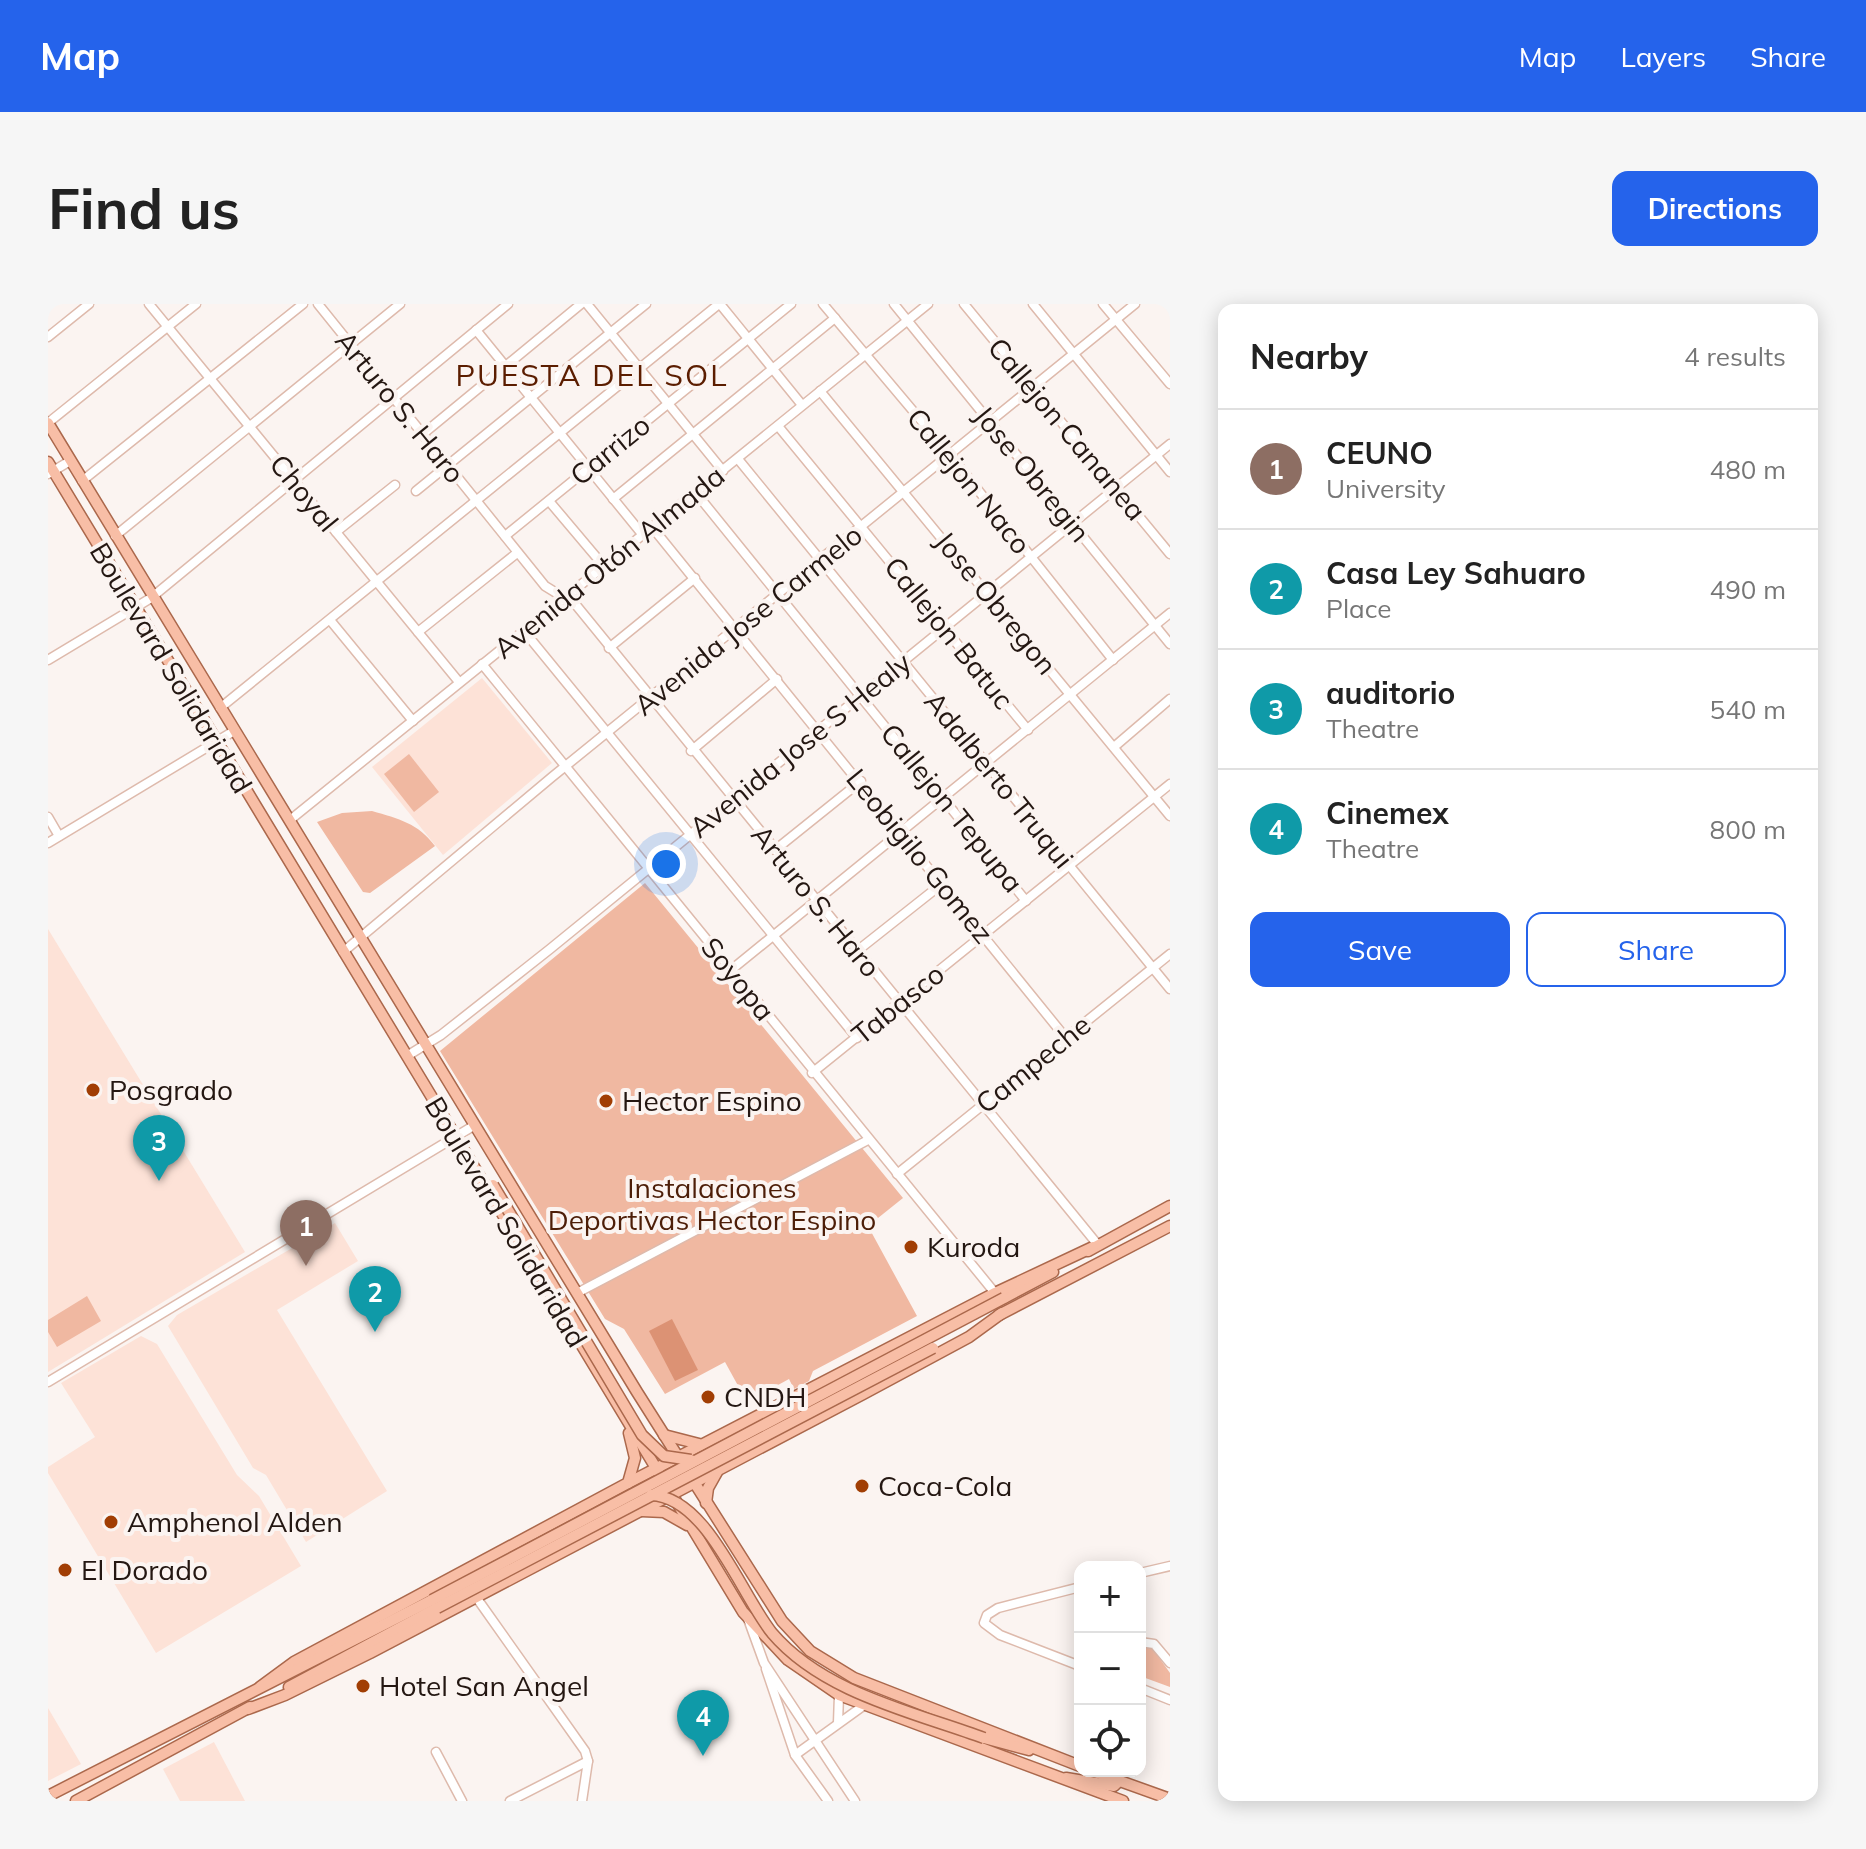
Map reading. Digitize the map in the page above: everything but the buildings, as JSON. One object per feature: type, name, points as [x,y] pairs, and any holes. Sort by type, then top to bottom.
[{"type":"main road","name":"Boulevard Solidaridad","points":[[48,423],[151,598],[427,1043],[677,1457],[789,1630],[827,1664],[854,1678],[1074,1764]]},
{"type":"main road","name":"Boulevard Solidaridad","points":[[50,469],[720,1577],[748,1618],[798,1669],[839,1695],[1123,1801]]},
{"type":"main road","points":[[471,1164],[493,1185],[652,1448],[677,1460],[691,1460],[757,1440]]},
{"type":"main road","points":[[260,1687],[294,1662],[656,1468],[1170,1206]]},
{"type":"main road","points":[[48,1796],[260,1687],[435,1604],[1170,1226]]},
{"type":"main road","points":[[76,1801],[248,1709],[588,1517],[999,1295]]},
{"type":"main road","points":[[248,1709],[330,1675],[694,1484],[951,1346],[1002,1313]]},
{"type":"main road","points":[[623,1416],[635,1458],[628,1483]]},
{"type":"main road","points":[[664,1435],[690,1443],[705,1443]]},
{"type":"main road","points":[[706,1503],[708,1488],[720,1470]]},
{"type":"main road","points":[[588,1517],[644,1496],[679,1502],[701,1522],[760,1617],[804,1662],[858,1692],[984,1738],[1047,1754]]},
{"type":"main road","points":[[640,1511],[664,1512],[691,1528]]},
{"type":"main road","points":[[720,1577],[730,1567],[744,1562]]},
{"type":"main road","points":[[1060,1778],[1077,1777],[1114,1786],[1119,1781]]},
{"type":"main road","points":[[1108,1777],[1170,1799]]},
{"type":"street","points":[[48,337],[89,304]]},
{"type":"street","name":"Choyal","points":[[149,304],[459,682]]},
{"type":"street","points":[[48,423],[196,304]]},
{"type":"street","points":[[82,481],[303,304]]},
{"type":"street","name":"Arturo S. Haro","points":[[318,304],[517,553],[552,592],[576,605],[691,751],[818,901],[1096,1246]]},
{"type":"street","points":[[115,536],[400,304]]},
{"type":"street","points":[[488,304],[496,314]]},
{"type":"street","points":[[48,660],[151,598],[508,304]]},
{"type":"street","points":[[423,434],[581,304]]},
{"type":"street","points":[[587,304],[723,471]]},
{"type":"street","points":[[416,491],[646,304]]},
{"type":"street","points":[[220,708],[720,304],[802,405]]},
{"type":"street","name":"Carrizo","points":[[505,536],[791,304]]},
{"type":"street","name":"Callejon Naco","points":[[823,304],[951,456],[1113,660]]},
{"type":"street","name":"Jose Obregin","points":[[894,304],[1170,644]]},
{"type":"street","name":"Avenida Otón Almada","points":[[290,820],[928,304]]},
{"type":"street","name":"Callejon Cananea","points":[[964,304],[1170,554]]},
{"type":"street","points":[[1033,304],[1170,472]]},
{"type":"street","points":[[1103,304],[1170,384]]},
{"type":"street","name":"Avenida Jose Carmelo","points":[[343,952],[566,766],[1135,304]]},
{"type":"street","points":[[613,499],[835,318]]},
{"type":"street","points":[[476,330],[642,534]]},
{"type":"street","name":"Jose Obregon","points":[[820,391],[1170,816]]},
{"type":"street","name":"Callejon Batuc","points":[[778,426],[1028,730]]},
{"type":"street","name":"Avenida Jose S Healy","points":[[407,1056],[820,731],[1170,444]]},
{"type":"street","name":"Adalberto Truqui","points":[[738,459],[1170,989]]},
{"type":"street","points":[[50,469],[70,461]]},
{"type":"street","points":[[336,532],[395,485]]},
{"type":"street","name":"Callejon Tepupa","points":[[696,493],[1026,901]]},
{"type":"street","points":[[549,501],[603,565]]},
{"type":"street","name":"Leobigilo Gomez","points":[[652,527],[861,781],[1065,1037]]},
{"type":"street","points":[[418,632],[517,553]]},
{"type":"street","points":[[609,648],[695,578]]},
{"type":"street","points":[[731,970],[1170,613]]},
{"type":"street","points":[[330,620],[413,721]]},
{"type":"street","points":[[524,631],[692,832],[857,1038]]},
{"type":"street","name":"Soyopa","points":[[482,664],[812,1073],[999,1295]]},
{"type":"street","points":[[691,751],[777,679]]},
{"type":"street","points":[[1114,747],[1170,699]]},
{"type":"street","points":[[48,843],[234,731]]},
{"type":"street","points":[[775,850],[861,781]]},
{"type":"street","name":"Tabasco","points":[[812,1073],[1170,784]]},
{"type":"street","points":[[48,817],[59,836]]},
{"type":"street","points":[[857,951],[943,883]]},
{"type":"street","name":"Campeche","points":[[897,1174],[1170,954]]},
{"type":"street","points":[[48,1382],[475,1125]]},
{"type":"street","points":[[577,1293],[868,1140]]},
{"type":"street","points":[[1146,1572],[1170,1566]]},
{"type":"street","points":[[1074,1589],[998,1608],[987,1615],[985,1626],[1000,1635],[1074,1663]]},
{"type":"street","points":[[476,1597],[579,1741],[588,1761],[583,1801]]},
{"type":"street","points":[[748,1618],[778,1713],[795,1755],[828,1801]]},
{"type":"street","points":[[1146,1643],[1154,1644],[1170,1663]]},
{"type":"street","points":[[1066,1660],[1074,1658]]},
{"type":"street","points":[[764,1663],[855,1801]]},
{"type":"street","points":[[1146,1690],[1170,1700]]},
{"type":"street","points":[[838,1723],[839,1695]]},
{"type":"street","points":[[795,1755],[863,1706]]},
{"type":"street","points":[[436,1752],[462,1801]]},
{"type":"street","points":[[510,1801],[588,1761]]},
{"type":"shaded area","points":[[482,678],[552,763],[443,855],[372,767]]},
{"type":"shaded area","points":[[48,929],[245,1252],[48,1372]]},
{"type":"shaded area","points":[[335,1223],[358,1261],[277,1310],[387,1491],[306,1542],[266,1475],[253,1468],[168,1326],[177,1315]]},
{"type":"shaded area","points":[[672,1319],[698,1370],[675,1381],[649,1331]]},
{"type":"shaded area","points":[[141,1336],[157,1344],[237,1475],[259,1496],[301,1566],[156,1653],[48,1473],[48,1467],[95,1437],[61,1383]]},
{"type":"shaded area","points":[[48,1708],[81,1764],[48,1781]]},
{"type":"shaded area","points":[[214,1742],[245,1801],[180,1801],[163,1769]]},
{"type":"green space","points":[[409,754],[439,792],[414,812],[384,774]]},
{"type":"green space","points":[[372,811],[415,827],[435,846],[370,893],[363,892],[317,822],[342,813]]},
{"type":"green space","name":"Instalaciones Deportivas Hector Espino","points":[[645,883],[903,1198],[868,1226],[917,1316],[813,1371],[809,1381],[794,1389],[789,1379],[747,1402],[725,1362],[665,1394],[624,1329],[605,1319],[440,1051]]},
{"type":"green space","points":[[87,1296],[101,1321],[57,1347],[48,1332],[48,1320]]},
{"type":"green space","points":[[1150,1645],[1170,1673],[1170,1687],[1146,1678],[1146,1646]]},
{"type":"place","name":"Posgrado","points":[[93,1090]]},
{"type":"place","name":"Hector Espino","points":[[606,1101]]},
{"type":"place","name":"auditorio","points":[[159,1181]]},
{"type":"place","name":"Kuroda","points":[[911,1247]]},
{"type":"place","name":"CEUNO","points":[[306,1266]]},
{"type":"place","name":"Casa Ley Sahuaro","points":[[375,1332]]},
{"type":"place","name":"CNDH","points":[[708,1397]]},
{"type":"place","name":"Coca-Cola","points":[[862,1486]]},
{"type":"place","name":"Amphenol Alden","points":[[111,1522]]},
{"type":"place","name":"El Dorado","points":[[65,1570]]},
{"type":"place","name":"Hotel San Angel","points":[[363,1686]]},
{"type":"place","name":"Cinemex","points":[[703,1756]]},
{"type":"district","name":"PUESTA DEL SOL","points":[[592,376]]}]
